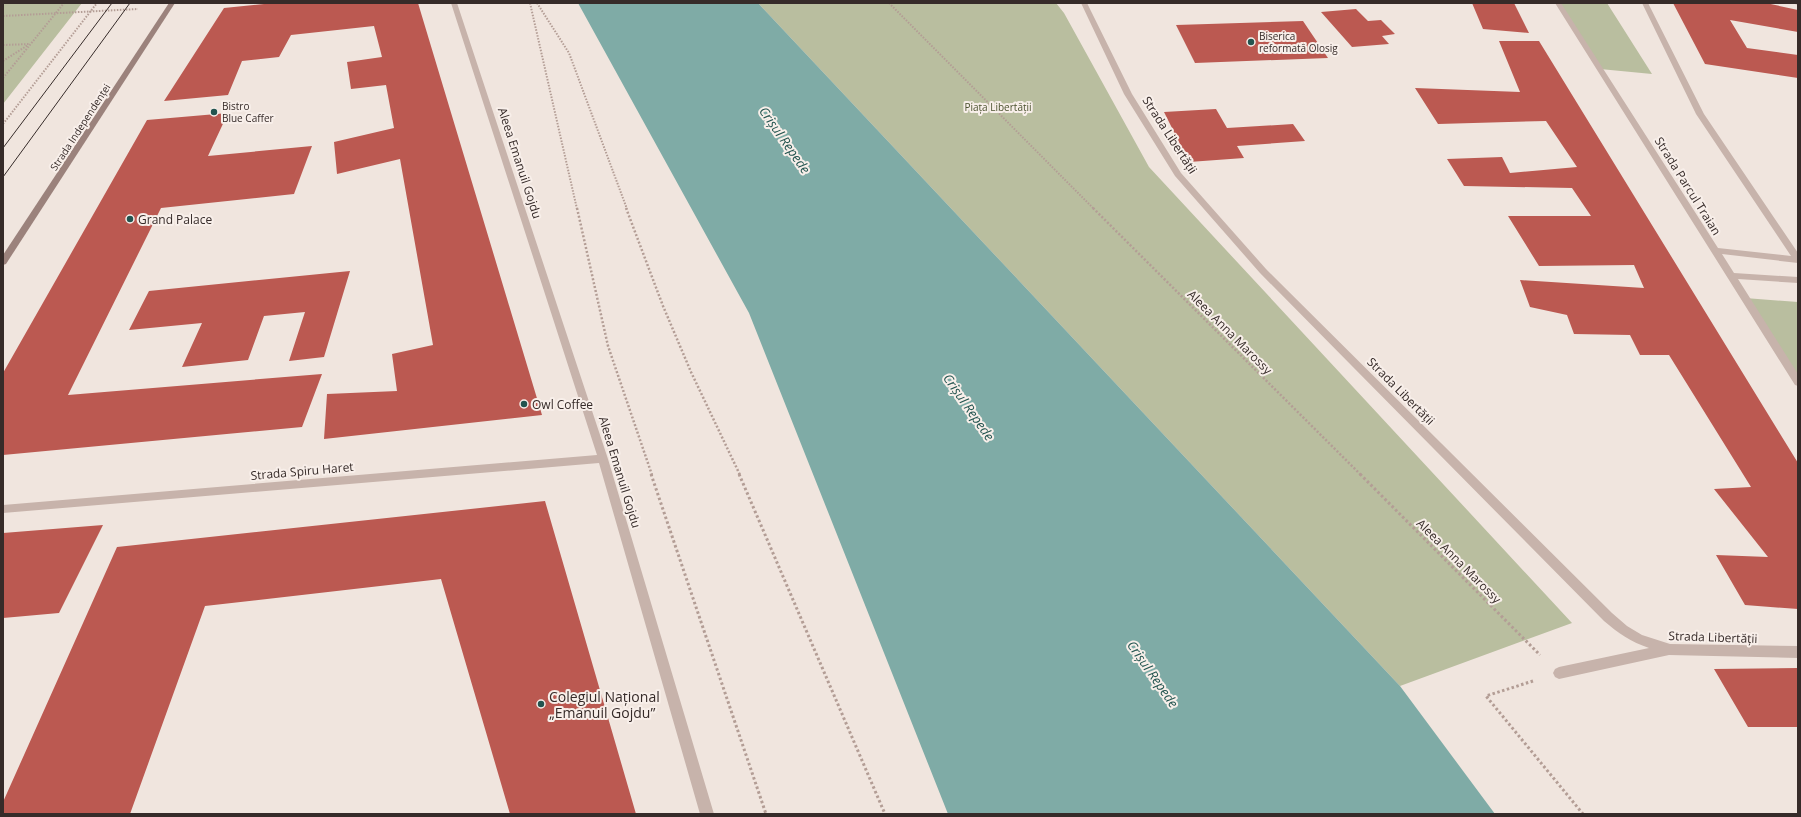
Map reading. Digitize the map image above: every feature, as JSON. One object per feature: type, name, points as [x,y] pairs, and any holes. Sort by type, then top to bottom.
[{"type":"street","name":"Strada Independenței","points":[[3,262],[172,3]]},
{"type":"street","name":"Aleea Emanuil Gojdu","points":[[454,3],[603,459],[707,814]]},
{"type":"street","name":"Strada Libertății","points":[[1084,3],[1128,94],[1178,174],[1263,271],[1608,617],[1623,630],[1638,639],[1670,650],[1798,652]]},
{"type":"street","name":"Strada Parcul Traian","points":[[1558,3],[1798,382]]},
{"type":"street","points":[[1645,3],[1700,114],[1798,260]]},
{"type":"street","points":[[1715,252],[1798,260]]},
{"type":"street","points":[[1731,276],[1798,280]]},
{"type":"street","name":"Strada Spiru Haret","points":[[3,509],[603,459]]},
{"type":"street","points":[[1559,673],[1670,650]]},
{"type":"path","points":[[3,78],[64,3]]},
{"type":"path","points":[[3,124],[97,3]]},
{"type":"path","points":[[530,3],[608,346],[766,814]]},
{"type":"path","points":[[537,3],[569,53],[662,306],[741,478],[885,814]]},
{"type":"path","name":"Aleea Anna Marossy","points":[[889,3],[1559,673]]},
{"type":"path","points":[[3,16],[140,9]]},
{"type":"path","points":[[3,45],[30,44]]},
{"type":"path","points":[[3,60],[30,44]]},
{"type":"path","points":[[1559,673],[1486,696],[1583,814]]},
{"type":"green space","points":[[3,3],[82,3],[3,104]]},
{"type":"green space","name":"Piața Libertății","points":[[758,3],[1056,3],[1064,13],[1149,167],[1572,623],[1400,686]]},
{"type":"green space","points":[[1558,3],[1607,3],[1652,74],[1600,69]]},
{"type":"green space","points":[[1745,298],[1798,302],[1798,382]]},
{"type":"water","name":"Crișul Repede","points":[[578,3],[758,3],[1400,686],[1495,814],[948,814],[749,313]]},
{"type":"building","points":[[274,3],[418,3],[542,415],[324,439],[327,394],[397,391],[392,354],[433,345],[400,159],[337,174],[334,142],[394,128],[386,85],[351,89],[347,62],[382,57],[374,26],[291,35],[279,57],[242,61],[228,95],[164,101],[224,8]]},
{"type":"building","points":[[1472,3],[1514,3],[1529,33],[1483,29]]},
{"type":"building","points":[[1673,3],[1766,3],[1798,10],[1798,32],[1730,20],[1747,48],[1798,55],[1798,78],[1705,64]]},
{"type":"building","points":[[1356,9],[1368,21],[1381,20],[1395,34],[1382,36],[1389,44],[1352,47],[1321,12]]},
{"type":"building","name":"Biserica reformată Olosig","points":[[1303,21],[1328,58],[1195,63],[1176,25]]},
{"type":"building","points":[[1499,41],[1539,41],[1798,463],[1798,609],[1745,605],[1716,555],[1768,557],[1714,489],[1751,487],[1669,355],[1640,355],[1630,335],[1574,334],[1567,315],[1530,307],[1520,280],[1644,288],[1634,265],[1539,266],[1508,216],[1591,216],[1572,188],[1464,186],[1447,159],[1502,157],[1510,173],[1577,167],[1546,121],[1438,124],[1415,88],[1520,92]]},
{"type":"building","points":[[1216,109],[1227,128],[1293,124],[1305,141],[1237,146],[1244,158],[1189,162],[1164,112]]},
{"type":"building","points":[[228,113],[208,156],[312,146],[294,194],[161,208],[68,395],[322,374],[302,427],[3,455],[3,373],[147,120]]},
{"type":"building","points":[[350,271],[324,357],[289,361],[305,312],[264,316],[248,360],[182,367],[202,323],[129,330],[149,291]]},
{"type":"building","name":"Colegiul Național „Emanuil Gojdu”","points":[[545,501],[636,814],[510,814],[441,579],[205,606],[130,814],[3,814],[3,802],[117,547]]},
{"type":"building","points":[[103,525],[59,613],[3,618],[3,533]]},
{"type":"building","points":[[1798,668],[1798,727],[1748,727],[1714,669]]},
{"type":"tram line","points":[[3,148],[112,3]]},
{"type":"tram line","points":[[3,177],[130,3]]},
{"type":"place","name":"Biserica reformată Olosig","points":[[1251,42]]},
{"type":"place","name":"Bistro Blue Caffer","points":[[214,112]]},
{"type":"place","name":"Grand Palace","points":[[130,219]]},
{"type":"place","name":"Owl Coffee","points":[[524,404]]},
{"type":"place","name":"Colegiul Național „Emanuil Gojdu”","points":[[541,704]]}]
